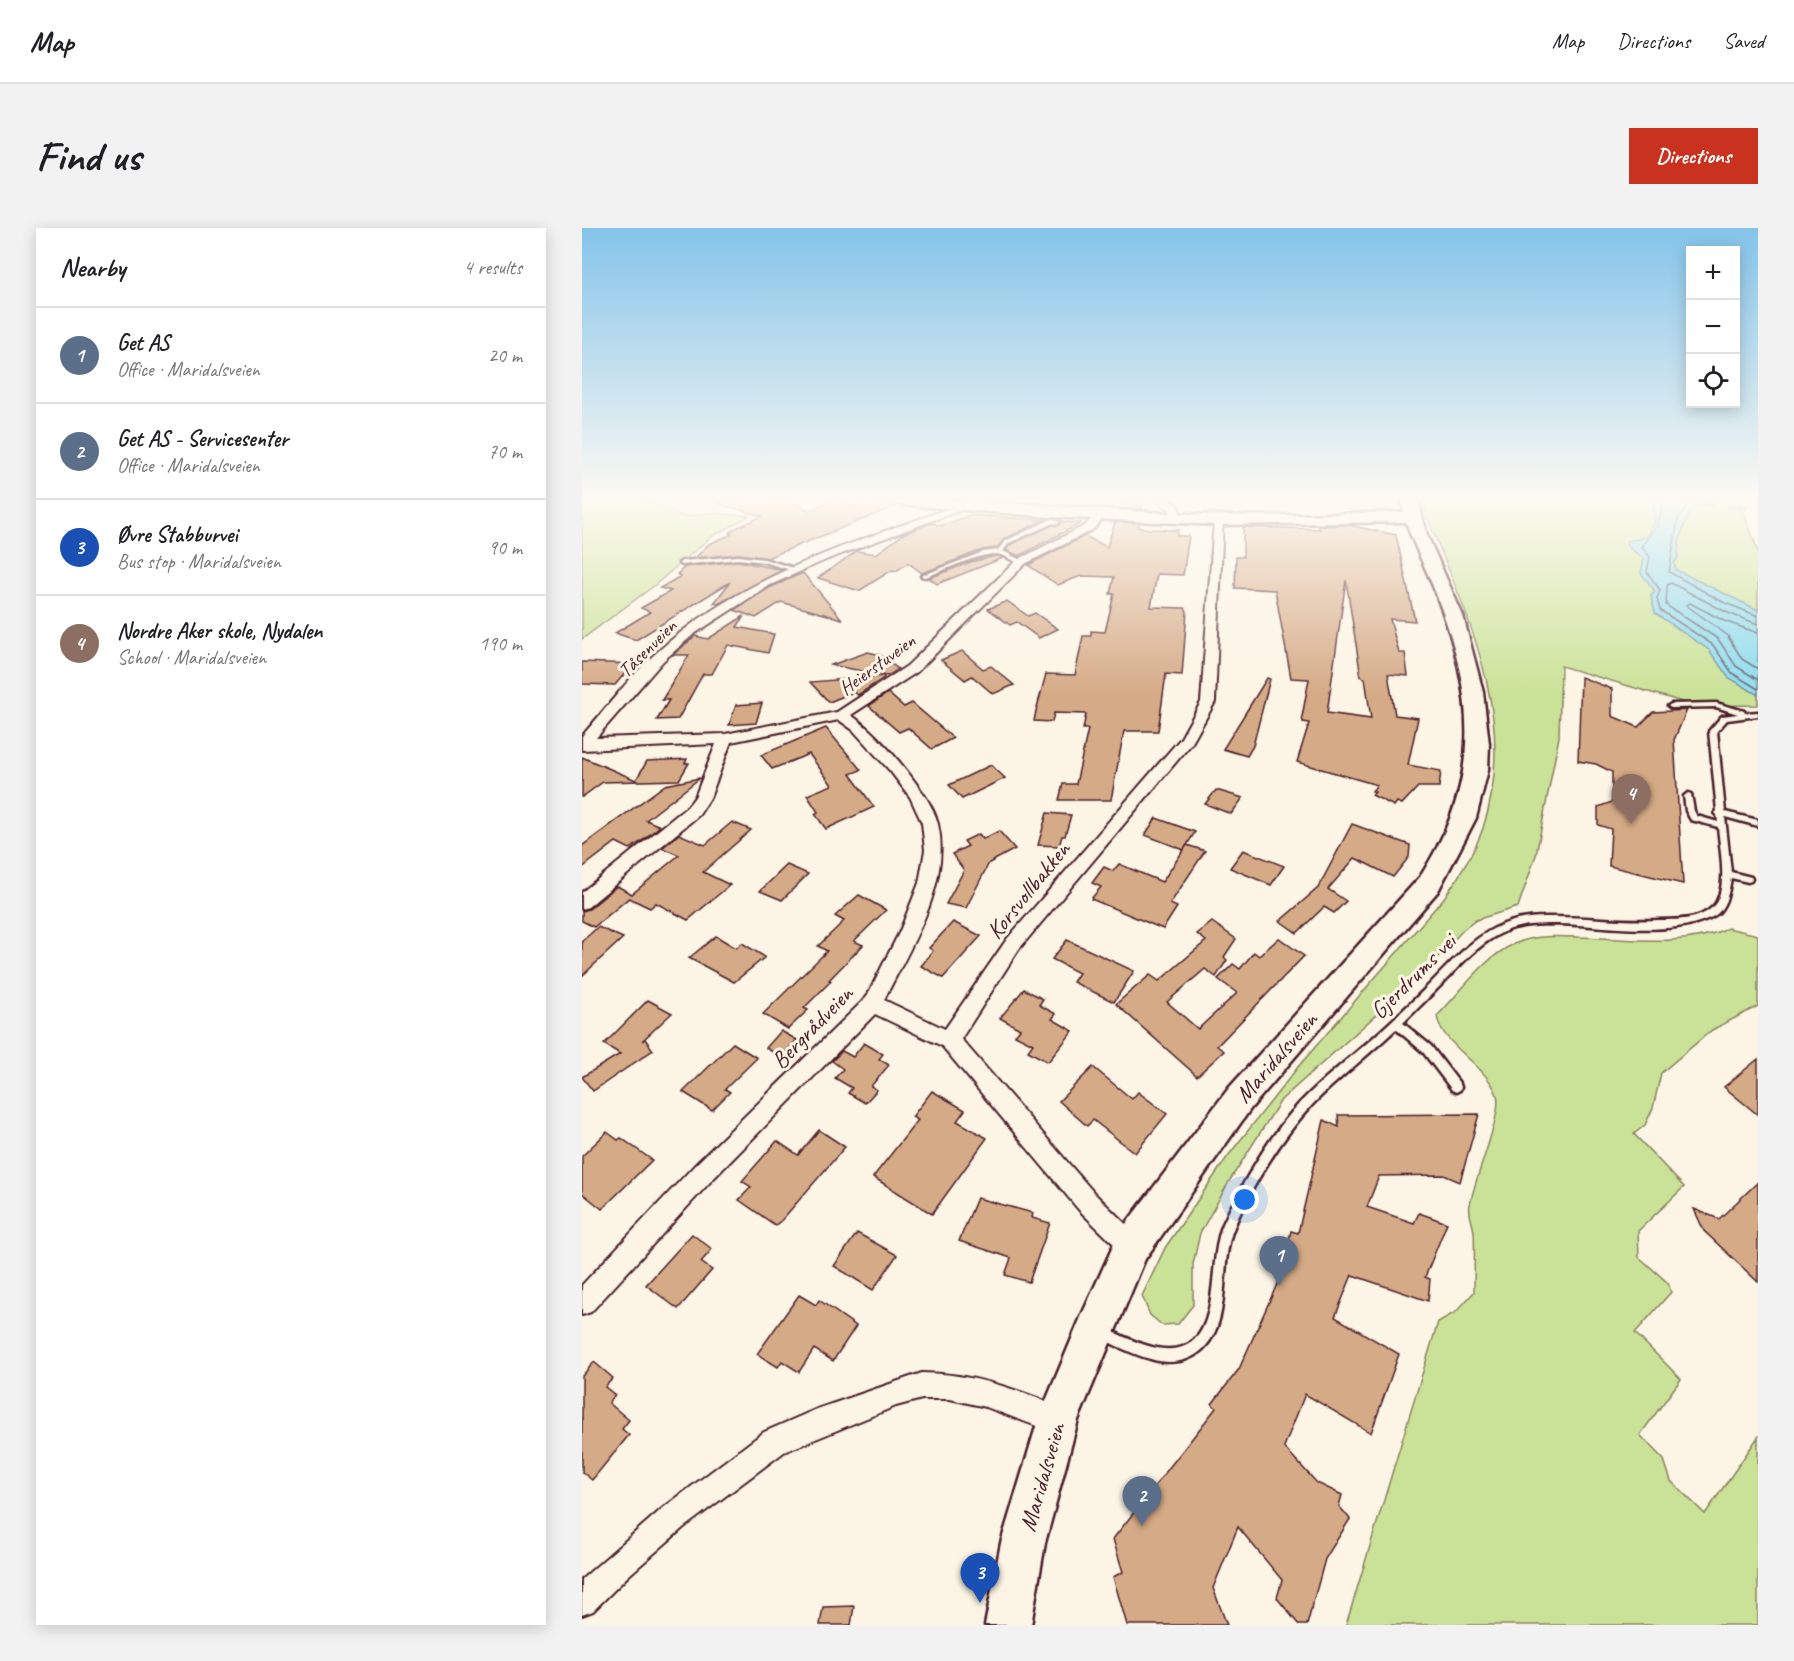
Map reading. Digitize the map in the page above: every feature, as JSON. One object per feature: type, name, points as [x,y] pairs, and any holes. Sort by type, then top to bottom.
[{"type":"main road","name":"Maridalsveien","points":[[1008,1625],[1023,1543],[1058,1420],[1094,1330],[1132,1246],[1177,1181],[1240,1098],[1429,884],[1446,858],[1465,816],[1476,770],[1476,729],[1469,668],[1433,564]]},
{"type":"street","name":"Tåsenveien","points":[[584,744],[658,658],[690,631],[794,569],[807,564]]},
{"type":"street","name":"Heierstuveien","points":[[584,744],[725,739],[841,715],[912,669],[1019,564]]},
{"type":"street","name":"Korsvollbakken","points":[[949,1040],[1012,944],[1187,740],[1208,702],[1216,564]]},
{"type":"street","name":"Bergrådveien","points":[[582,1303],[702,1174],[873,1004],[909,931],[928,883],[933,850],[930,823],[917,795],[858,727],[841,715]]},
{"type":"street","points":[[582,902],[693,812],[702,798],[725,739]]},
{"type":"street","points":[[873,1004],[949,1040],[1087,1202],[1132,1246]]},
{"type":"street","points":[[582,1600],[616,1564],[774,1442],[886,1397],[922,1386],[950,1386],[986,1394],[1058,1420]]},
{"type":"lane","points":[[781,564],[794,569]]},
{"type":"lane","points":[[924,576],[956,564]]},
{"type":"lane","points":[[1671,706],[1716,705],[1744,714]]},
{"type":"lane","name":"Gjerdrums vei","points":[[1094,1330],[1164,1357],[1181,1355],[1198,1345],[1210,1332],[1214,1318],[1220,1250],[1240,1203],[1292,1121],[1331,1081],[1396,1023],[1479,940],[1496,930],[1522,922],[1545,919],[1660,922],[1700,918],[1720,904],[1726,874],[1713,731],[1725,718],[1758,714]]},
{"type":"lane","points":[[1688,796],[1690,811],[1694,818],[1720,825]]},
{"type":"lane","points":[[1719,813],[1758,823]]},
{"type":"lane","points":[[1726,874],[1748,879]]},
{"type":"lane","points":[[1396,1023],[1427,1049],[1455,1087]]},
{"type":"green space","points":[[582,564],[679,564],[655,585],[582,639]]},
{"type":"green space","points":[[1447,564],[1758,564],[1758,705],[1696,706],[1561,666],[1559,737],[1536,855],[1518,907],[1476,920],[1463,930],[1424,972],[1281,1100],[1230,1180],[1200,1233],[1193,1264],[1193,1305],[1178,1324],[1162,1325],[1150,1315],[1142,1296],[1165,1248],[1228,1156],[1298,1067],[1443,899],[1466,865],[1483,828],[1493,788],[1495,748],[1492,708],[1472,630]]},
{"type":"green space","points":[[1728,928],[1758,935],[1758,1006],[1712,1030],[1661,1073],[1653,1108],[1645,1125],[1634,1134],[1684,1187],[1638,1231],[1639,1257],[1668,1283],[1671,1292],[1635,1333],[1681,1379],[1640,1435],[1664,1460],[1671,1481],[1705,1514],[1758,1437],[1758,1625],[1346,1625],[1438,1322],[1456,1312],[1474,1292],[1474,1232],[1470,1208],[1496,1117],[1497,1095],[1484,1074],[1447,1036],[1437,1016],[1492,958],[1522,941],[1554,936],[1674,940],[1710,934]]},
{"type":"water","points":[[1643,564],[1674,564],[1676,570],[1758,610],[1758,695],[1728,677],[1709,650],[1655,613],[1651,596],[1655,591],[1641,573]]},
{"type":"building","points":[[754,564],[782,570],[718,604],[714,603],[730,582],[636,640],[615,633],[650,612],[641,608],[671,591],[660,588],[681,576],[677,574],[685,567]]},
{"type":"building","points":[[838,564],[906,564],[896,571],[892,570],[859,591],[818,578]]},
{"type":"building","points":[[910,564],[945,564],[922,573]]},
{"type":"building","points":[[965,564],[987,564],[937,584],[929,578]]},
{"type":"building","points":[[1185,564],[1183,575],[1157,574],[1151,607],[1185,608],[1187,611],[1182,675],[1166,674],[1158,731],[1124,731],[1111,800],[1059,800],[1063,784],[1076,784],[1088,729],[1083,729],[1086,714],[1054,713],[1052,722],[1034,721],[1046,674],[1075,675],[1083,636],[1091,636],[1091,631],[1105,632],[1114,594],[1110,594],[1114,577],[1081,576],[1058,585],[1028,565]]},
{"type":"building","points":[[1236,564],[1402,564],[1415,621],[1390,619],[1399,653],[1405,653],[1408,676],[1388,674],[1395,715],[1418,718],[1408,765],[1441,771],[1439,787],[1418,787],[1402,804],[1397,802],[1394,806],[1372,795],[1377,785],[1297,762],[1309,723],[1303,722],[1302,717],[1309,679],[1291,678],[1275,590],[1235,588]],"holes":[[[1346,580],[1361,677],[1365,678],[1371,719],[1327,713]]]},
{"type":"building","points":[[803,573],[842,619],[781,602],[756,618],[734,610],[769,588]]},
{"type":"building","points":[[1007,601],[1028,616],[1035,613],[1058,629],[1039,638],[1017,622],[1010,625],[988,609]]},
{"type":"building","points":[[744,616],[737,627],[774,634],[768,653],[728,645],[712,674],[703,674],[678,719],[657,720],[669,700],[662,700],[689,655],[673,655],[695,636],[708,639]]},
{"type":"building","points":[[962,651],[983,669],[991,666],[1014,685],[993,694],[972,676],[965,680],[941,660]]},
{"type":"building","points":[[868,652],[880,655],[898,669],[888,676],[831,665]]},
{"type":"building","points":[[582,662],[633,664],[615,685],[582,684]]},
{"type":"building","points":[[884,676],[858,695],[854,692],[829,702],[810,682]]},
{"type":"building","points":[[1581,677],[1612,689],[1612,716],[1638,727],[1653,712],[1687,710],[1674,740],[1683,884],[1609,866],[1611,829],[1598,825],[1598,807],[1612,802],[1612,772],[1596,764],[1578,761]]},
{"type":"building","points":[[1267,678],[1270,679],[1253,746],[1247,756],[1223,749]]},
{"type":"building","points":[[888,693],[904,707],[912,703],[953,738],[932,749],[908,728],[899,732],[869,706]]},
{"type":"building","points":[[762,703],[756,723],[729,725],[736,705]]},
{"type":"building","points":[[826,728],[861,770],[850,774],[874,807],[826,829],[815,814],[818,812],[807,795],[832,785],[809,754],[772,769],[761,755]]},
{"type":"building","points":[[582,757],[636,780],[647,761],[687,759],[685,763],[689,763],[679,780],[603,782],[582,797]]},
{"type":"building","points":[[991,765],[1005,778],[962,799],[949,785]]},
{"type":"building","points":[[700,778],[646,820],[660,826],[643,840],[630,849],[616,842],[582,868],[582,846],[665,785]]},
{"type":"building","points":[[1216,790],[1243,798],[1231,814],[1205,804]]},
{"type":"building","points":[[1047,813],[1071,815],[1065,836],[1062,836],[1059,846],[1038,845]]},
{"type":"building","points":[[1156,818],[1195,832],[1184,850],[1145,835]]},
{"type":"building","points":[[732,822],[751,830],[703,872],[730,885],[688,920],[656,903],[650,908],[629,898],[594,927],[582,921],[582,911],[589,909],[617,886],[632,894],[679,855],[662,848],[679,834],[705,845]]},
{"type":"building","points":[[1352,824],[1410,845],[1409,857],[1393,877],[1355,858],[1328,889],[1346,901],[1334,913],[1324,907],[1297,933],[1280,921],[1318,888]]},
{"type":"building","points":[[999,831],[1015,849],[989,863],[966,908],[946,904],[964,870],[952,854],[968,846],[964,841],[979,834],[983,839]]},
{"type":"building","points":[[1187,845],[1205,851],[1170,904],[1177,907],[1163,929],[1091,899],[1101,887],[1092,883],[1104,867],[1113,871],[1119,864],[1162,882]]},
{"type":"building","points":[[1243,850],[1284,866],[1271,885],[1230,868]]},
{"type":"building","points":[[787,865],[808,874],[782,900],[760,891]]},
{"type":"building","points":[[859,895],[886,910],[854,941],[863,945],[804,1008],[808,1010],[788,1029],[763,1014],[827,951],[818,946],[844,921],[835,916]]},
{"type":"building","points":[[953,922],[981,936],[943,978],[921,966],[933,951],[929,948]]},
{"type":"building","points":[[1212,922],[1236,939],[1224,957],[1227,960],[1216,977],[1205,969],[1167,1002],[1198,1029],[1237,993],[1218,979],[1233,964],[1240,969],[1254,952],[1259,956],[1279,938],[1304,956],[1217,1046],[1224,1051],[1197,1076],[1116,1004],[1150,975],[1159,981],[1206,941],[1197,934]]},
{"type":"building","points":[[598,927],[623,938],[582,976],[582,941]]},
{"type":"building","points":[[716,936],[736,948],[742,943],[765,957],[734,982],[689,958]]},
{"type":"building","points":[[1067,940],[1134,971],[1114,1002],[1073,982],[1079,973],[1052,959]]},
{"type":"building","points":[[1024,989],[1043,999],[1039,1005],[1056,1014],[1052,1019],[1073,1031],[1048,1062],[1028,1051],[1033,1044],[1015,1035],[1020,1029],[1000,1018]]},
{"type":"building","points":[[648,1000],[672,1013],[642,1041],[645,1039],[653,1050],[593,1091],[582,1077],[620,1054],[604,1044]]},
{"type":"building","points":[[781,1031],[797,1040],[781,1057],[766,1048]]},
{"type":"building","points":[[733,1043],[757,1058],[725,1089],[730,1092],[712,1110],[683,1092]]},
{"type":"building","points":[[864,1043],[883,1054],[879,1059],[889,1065],[871,1086],[877,1090],[865,1103],[848,1093],[852,1088],[835,1078],[843,1069],[832,1061],[842,1051],[853,1057]]},
{"type":"building","points":[[1758,1059],[1758,1115],[1724,1087]]},
{"type":"building","points":[[1093,1067],[1132,1099],[1138,1092],[1167,1114],[1135,1153],[1093,1120],[1087,1126],[1059,1101]]},
{"type":"building","points":[[932,1091],[965,1110],[957,1121],[987,1138],[932,1214],[873,1177],[918,1120],[912,1117]]},
{"type":"building","points":[[1479,1114],[1460,1182],[1444,1175],[1379,1176],[1367,1207],[1414,1223],[1419,1213],[1447,1223],[1425,1277],[1430,1279],[1428,1301],[1352,1275],[1335,1317],[1399,1354],[1371,1433],[1305,1394],[1284,1447],[1317,1483],[1342,1495],[1339,1506],[1350,1519],[1325,1559],[1307,1625],[1299,1625],[1277,1598],[1282,1580],[1238,1527],[1213,1588],[1227,1625],[1127,1625],[1113,1577],[1123,1572],[1113,1539],[1216,1408],[1212,1404],[1239,1369],[1291,1253],[1286,1251],[1291,1231],[1298,1233],[1324,1120],[1339,1127],[1338,1115]]},
{"type":"building","points":[[819,1130],[845,1147],[781,1221],[775,1225],[739,1200],[751,1187],[742,1181],[777,1141],[798,1155]]},
{"type":"building","points":[[607,1132],[618,1140],[621,1138],[652,1160],[602,1209],[582,1193],[582,1156]]},
{"type":"building","points":[[1758,1182],[1758,1282],[1704,1231],[1694,1209],[1719,1219]]},
{"type":"building","points":[[977,1198],[1033,1213],[1032,1218],[1050,1223],[1029,1282],[1005,1275],[1011,1258],[959,1241]]},
{"type":"building","points":[[857,1233],[897,1255],[873,1290],[834,1266]]},
{"type":"building","points":[[692,1234],[712,1249],[701,1262],[712,1270],[678,1309],[646,1285]]},
{"type":"building","points":[[799,1295],[816,1305],[819,1300],[856,1326],[833,1361],[814,1349],[799,1372],[782,1361],[778,1367],[757,1354]]},
{"type":"building","points":[[594,1362],[613,1378],[605,1387],[615,1395],[609,1403],[629,1420],[622,1429],[629,1435],[592,1480],[582,1472],[582,1376]]},
{"type":"building","points":[[854,1606],[851,1625],[820,1625],[823,1607]]},
{"type":"place","name":"Nordre Aker skole, Nydalen","points":[[1631,824]]},
{"type":"place","name":"Get AS","points":[[1279,1286]]},
{"type":"place","name":"Get AS - Servicesenter","points":[[1142,1526]]},
{"type":"place","name":"Øvre Stabburvei","points":[[980,1603]]}]
